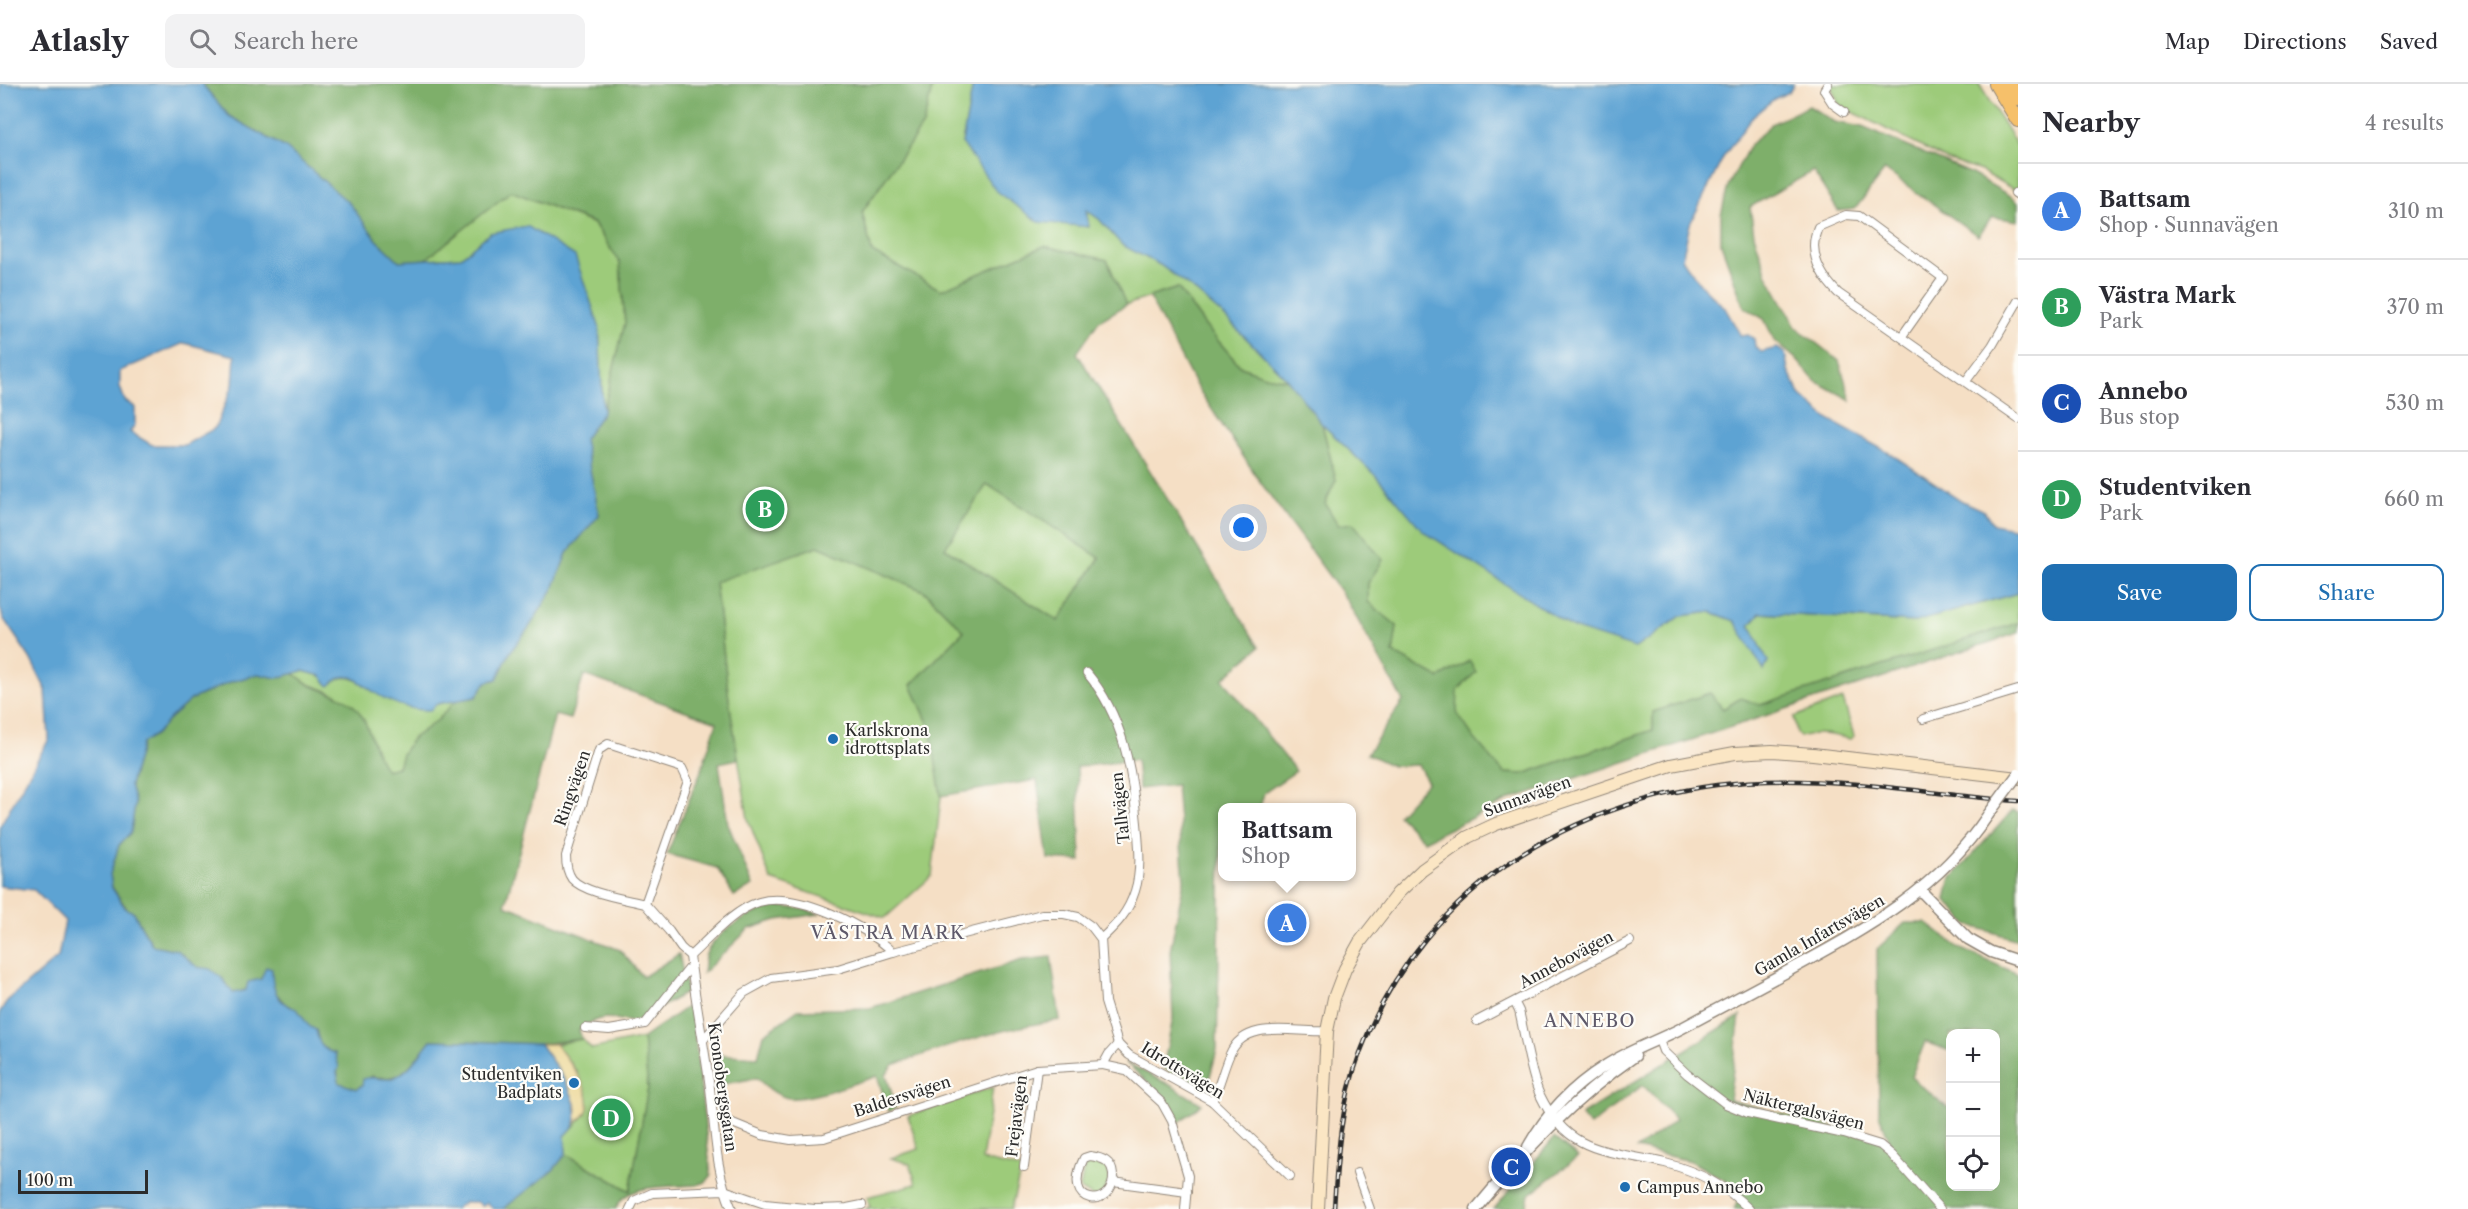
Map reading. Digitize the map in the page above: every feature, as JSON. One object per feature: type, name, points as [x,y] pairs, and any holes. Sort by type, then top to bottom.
[{"type":"highway","points":[[1996,84],[2018,120]]},
{"type":"highway","points":[[2009,84],[2018,98]]},
{"type":"main road","name":"Sunnavägen","points":[[1318,1209],[1327,1031],[1334,998],[1344,969],[1380,914],[1422,870],[1468,837],[1496,824],[1671,765],[1735,753],[1772,751],[1814,754],[2018,776]]},
{"type":"street","points":[[1828,84],[1824,90],[1829,98],[1844,111]]},
{"type":"street","points":[[1902,336],[1943,278],[1859,216],[1846,215],[1818,227],[1813,238],[1813,249],[1825,279],[1838,293],[2018,419]]},
{"type":"street","points":[[1966,381],[1992,346],[2018,301]]},
{"type":"street","name":"Tallvägen","points":[[1087,673],[1100,688],[1123,739],[1132,770],[1139,846],[1140,868],[1135,892],[1122,920],[1101,939]]},
{"type":"street","points":[[1923,719],[2018,690]]},
{"type":"street","name":"Ringvägen","points":[[608,744],[682,768],[688,781],[645,904],[581,886],[571,878],[567,868],[566,856],[599,750],[608,744]]},
{"type":"street","name":"Gamla Infartsvägen","points":[[1476,1209],[1528,1147],[1539,1128],[1554,1116],[1579,1085],[1605,1065],[1659,1040],[1850,938],[1920,890],[1951,862],[2018,776]]},
{"type":"street","points":[[1920,890],[1968,939],[1991,952],[2018,962]]},
{"type":"street","points":[[690,956],[729,921],[759,903],[781,901],[811,906],[838,916],[885,944],[893,952]]},
{"type":"street","points":[[585,1028],[609,1030],[645,1024],[691,966],[690,956],[645,904]]},
{"type":"street","points":[[703,1040],[744,993],[771,978],[838,969],[893,952],[1042,914],[1078,917],[1101,939]]},
{"type":"street","name":"Idrottsvägen","points":[[1101,939],[1105,1002],[1118,1044],[1130,1055],[1212,1101],[1290,1176]]},
{"type":"street","name":"Annebovägen","points":[[1477,1020],[1515,1003],[1630,941]]},
{"type":"street","name":"Kronobergsgatan","points":[[691,966],[703,1040],[718,1164],[724,1190],[732,1209]]},
{"type":"street","name":"Annebovägen","points":[[1515,1003],[1519,1011],[1538,1092],[1554,1116],[1575,1139],[1590,1148],[1686,1169],[1723,1188],[1749,1209]]},
{"type":"street","points":[[1212,1101],[1221,1084],[1235,1044],[1245,1036],[1255,1032],[1280,1029],[1327,1031]]},
{"type":"street","name":"Näktergalsvägen","points":[[1659,1040],[1663,1052],[1726,1104],[1748,1113],[1844,1134],[1880,1146],[1892,1155],[1940,1209]]},
{"type":"street","points":[[1118,1044],[1103,1065],[1126,1070],[1162,1102],[1172,1121],[1188,1176],[1185,1209]]},
{"type":"street","name":"Baldersvägen","points":[[713,1115],[762,1135],[791,1140],[824,1138],[1037,1069],[1103,1065]]},
{"type":"street","name":"Frejavägen","points":[[1024,1167],[1037,1069]]},
{"type":"street","points":[[1098,1157],[1110,1164],[1113,1182],[1107,1197],[1102,1202],[1086,1202],[1080,1196],[1078,1188],[1080,1166],[1084,1158],[1098,1157]]},
{"type":"street","points":[[1357,1173],[1370,1209]]},
{"type":"street","points":[[1113,1182],[1187,1192]]},
{"type":"street","points":[[630,1208],[634,1201],[652,1193],[724,1190],[765,1204],[817,1209],[848,1209],[862,1205]]},
{"type":"green space","points":[[202,84],[933,84],[923,125],[862,212],[872,252],[941,290],[1044,246],[1107,260],[1126,305],[1099,321],[1077,353],[1259,647],[1223,679],[1296,771],[1264,793],[1261,803],[1218,803],[1218,881],[1220,881],[1217,1050],[1207,1088],[1195,1087],[1163,1068],[1173,1018],[1170,951],[1184,881],[1176,785],[1139,789],[1136,760],[1077,767],[1081,861],[1048,859],[1037,780],[941,796],[930,727],[911,685],[964,631],[924,591],[818,546],[715,582],[738,759],[719,763],[728,824],[753,886],[734,896],[717,868],[667,854],[701,771],[717,722],[584,675],[570,719],[555,715],[505,905],[620,950],[643,977],[679,954],[687,992],[635,1022],[606,1018],[587,1024],[579,1030],[582,1039],[540,1044],[431,1040],[413,1063],[399,1074],[382,1078],[371,1076],[357,1089],[339,1083],[335,1053],[324,1048],[316,1030],[307,1026],[297,1010],[285,1004],[276,993],[272,982],[261,979],[246,990],[233,993],[223,979],[210,970],[197,967],[177,950],[152,945],[134,912],[127,909],[112,887],[110,874],[119,845],[131,832],[135,803],[130,785],[142,743],[156,734],[192,699],[230,682],[258,674],[277,678],[293,673],[308,684],[350,702],[365,721],[377,755],[386,770],[398,767],[402,754],[413,738],[438,720],[456,700],[476,697],[486,682],[497,679],[510,652],[530,626],[553,589],[567,553],[599,515],[584,439],[603,412],[625,323],[620,263],[594,223],[511,191],[426,259],[399,261],[377,240],[349,203],[286,148],[229,116]],"holes":[[[987,484],[1100,558],[1058,621],[945,548]]]},
{"type":"green space","points":[[933,84],[973,84],[962,143],[1067,224],[1089,227],[1086,210],[1099,219],[1122,245],[1160,265],[1189,286],[1225,317],[1288,380],[1265,376],[1241,367],[1206,327],[1178,288],[1126,305],[1107,260],[1044,246],[941,290],[872,252],[862,212],[923,125]]},
{"type":"green space","points":[[1830,84],[1979,84],[2018,147],[2018,192],[1981,171],[1947,160],[1839,105]]},
{"type":"green space","points":[[1809,106],[1834,122],[1862,127],[1970,173],[2014,198],[2018,203],[2018,221],[1992,217],[1978,236],[1885,170],[1855,209],[1838,211],[1813,171],[1750,207],[1754,234],[1767,275],[1796,327],[1839,361],[1851,400],[1815,381],[1796,359],[1775,341],[1764,319],[1744,307],[1721,244],[1721,215],[1728,186],[1750,145],[1771,124]]},
{"type":"green space","points":[[511,191],[594,224],[620,263],[625,323],[603,412],[599,326],[490,233],[461,257],[426,259]]},
{"type":"green space","points":[[1178,288],[1206,327],[1241,367],[1265,376],[1288,380],[1322,424],[1336,480],[1325,503],[1338,525],[1353,523],[1383,560],[1368,583],[1368,602],[1397,626],[1393,653],[1439,678],[1470,661],[1476,672],[1458,690],[1457,713],[1474,738],[1504,773],[1523,774],[1653,730],[1653,712],[1710,693],[1723,709],[1741,698],[1760,705],[2018,623],[2018,633],[1511,799],[1424,841],[1398,815],[1428,782],[1418,765],[1393,766],[1367,754],[1403,701],[1346,599],[1261,483],[1195,384],[1149,297]]},
{"type":"green space","points":[[1322,424],[1378,478],[1424,531],[1454,550],[1635,648],[1681,616],[1711,612],[1735,621],[1764,670],[1768,661],[1750,625],[1760,613],[1915,622],[2018,593],[2018,623],[1760,705],[1741,698],[1723,709],[1710,694],[1653,712],[1653,730],[1523,774],[1504,773],[1470,734],[1457,712],[1457,692],[1469,661],[1439,678],[1393,653],[1397,626],[1368,602],[1368,583],[1325,503],[1336,480]]},
{"type":"green space","points":[[987,484],[1100,557],[1058,621],[945,548]]},
{"type":"green space","name":"Karlskrona idrottsplats","points":[[818,546],[924,591],[964,631],[911,685],[930,727],[941,796],[932,876],[885,918],[771,880],[748,819],[729,700],[715,581]]},
{"type":"green space","points":[[303,671],[321,676],[329,685],[340,678],[351,678],[372,691],[437,704],[456,700],[438,720],[413,738],[402,754],[398,767],[386,770],[377,758],[363,718],[336,694],[309,684],[293,673]]},
{"type":"green space","points":[[1843,699],[1854,736],[1850,739],[1819,734],[1800,737],[1797,734],[1794,717]]},
{"type":"green space","points":[[2013,810],[2018,812],[2018,940],[1969,925],[1946,900],[1950,880]]},
{"type":"green space","points":[[775,906],[820,914],[777,920],[749,929],[703,973],[706,954],[718,937],[746,918]]},
{"type":"green space","points":[[1905,923],[1926,923],[1961,949],[2018,974],[2018,1209],[1734,1209],[1743,1191],[1691,1161],[1637,1149],[1676,1120],[1643,1085],[1590,1126],[1581,1115],[1740,1016],[1729,1100],[1890,1142],[1879,1114],[1877,949]]},
{"type":"green space","points":[[1051,957],[1060,1020],[996,1033],[893,1065],[886,1075],[896,1107],[889,1112],[877,1076],[820,1094],[798,1098],[780,1095],[757,1078],[717,1085],[715,1054],[758,1057],[764,1034],[798,1010],[870,1008],[1022,960]]},
{"type":"green space","points":[[691,1004],[711,1176],[706,1182],[697,1185],[664,1186],[640,1190],[621,1200],[616,1209],[503,1209],[553,1170],[566,1154],[630,1191],[648,1088],[643,1038]]},
{"type":"green space","points":[[643,1038],[648,1088],[630,1191],[566,1154],[565,1136],[586,1114],[577,1072],[556,1044],[582,1039],[592,1049]]},
{"type":"green space","points":[[1125,1062],[1202,1104],[1178,1123],[1159,1092]]},
{"type":"green space","points":[[993,1087],[982,1160],[1021,1169],[1011,1209],[865,1209],[870,1207],[867,1197],[916,1184],[910,1164],[891,1158],[919,1149],[908,1116]]},
{"type":"green space","points":[[1554,1138],[1578,1157],[1529,1195],[1526,1209],[1494,1209]]},
{"type":"green space","points":[[1095,1159],[1106,1168],[1110,1181],[1098,1200],[1080,1189],[1085,1163]]},
{"type":"sand","name":"Studentviken Badplats","points":[[540,1044],[556,1044],[573,1067],[588,1096],[585,1114],[575,1123],[577,1108],[563,1077]]},
{"type":"water","points":[[0,84],[202,84],[229,116],[286,148],[349,203],[377,240],[399,261],[461,257],[490,233],[527,226],[575,256],[599,326],[603,412],[584,439],[599,515],[567,553],[553,589],[530,626],[510,652],[497,679],[486,682],[476,697],[437,704],[430,710],[415,709],[392,702],[351,677],[339,678],[329,686],[321,676],[303,671],[277,678],[258,674],[230,682],[192,699],[156,734],[142,743],[130,785],[135,803],[131,832],[119,845],[110,874],[112,888],[126,909],[134,912],[152,945],[177,950],[197,967],[210,969],[223,979],[233,993],[246,990],[248,982],[261,979],[266,967],[272,969],[273,984],[279,998],[288,1006],[295,1008],[308,1025],[316,1030],[324,1048],[335,1053],[339,1067],[337,1072],[339,1083],[357,1089],[362,1085],[363,1079],[392,1078],[404,1072],[431,1040],[540,1044],[566,1083],[575,1105],[574,1125],[565,1136],[566,1154],[553,1170],[503,1209],[493,1209],[487,1202],[482,1206],[477,1202],[465,1202],[455,1209],[0,1209],[0,1012],[7,1001],[58,957],[65,921],[34,890],[0,886],[0,826],[49,739],[46,690],[30,658],[3,618],[0,607]],"holes":[[[184,343],[235,356],[233,385],[215,428],[185,445],[152,445],[130,432],[135,425],[135,407],[125,401],[120,387],[120,371]]]},
{"type":"water","points":[[973,84],[1794,84],[1789,92],[1774,99],[1752,117],[1724,156],[1690,224],[1682,259],[1702,286],[1725,308],[1741,336],[1748,335],[1754,339],[1755,346],[1761,352],[1777,348],[1785,353],[1788,370],[1801,396],[1829,420],[1891,454],[1962,501],[1984,511],[1993,524],[2018,529],[2018,593],[1915,622],[1760,613],[1750,625],[1768,661],[1764,671],[1735,621],[1711,612],[1681,616],[1635,648],[1573,628],[1423,531],[1378,478],[1322,424],[1288,380],[1225,317],[1189,286],[1160,265],[1122,245],[1099,219],[1086,210],[1089,227],[1039,222],[997,192],[962,143]]},
{"type":"railway","points":[[1334,1209],[1339,1150],[1348,1091],[1360,1053],[1388,992],[1425,939],[1470,893],[1521,855],[1577,825],[1637,802],[1701,787],[1766,781],[1829,782],[2018,801]]},
{"type":"place","name":"Västra Mark","points":[[765,509]]},
{"type":"place","name":"Karlskrona idrottsplats","points":[[833,739]]},
{"type":"place","name":"Battsam","points":[[1287,923]]},
{"type":"place","name":"Studentviken Badplats","points":[[574,1083]]},
{"type":"place","name":"Studentviken","points":[[611,1118]]},
{"type":"place","name":"Annebo","points":[[1511,1167]]},
{"type":"place","name":"Campus Annebo","points":[[1625,1187]]},
{"type":"district","name":"VÄSTRA MARK","points":[[888,933]]},
{"type":"district","name":"ANNEBO","points":[[1590,1021]]}]
